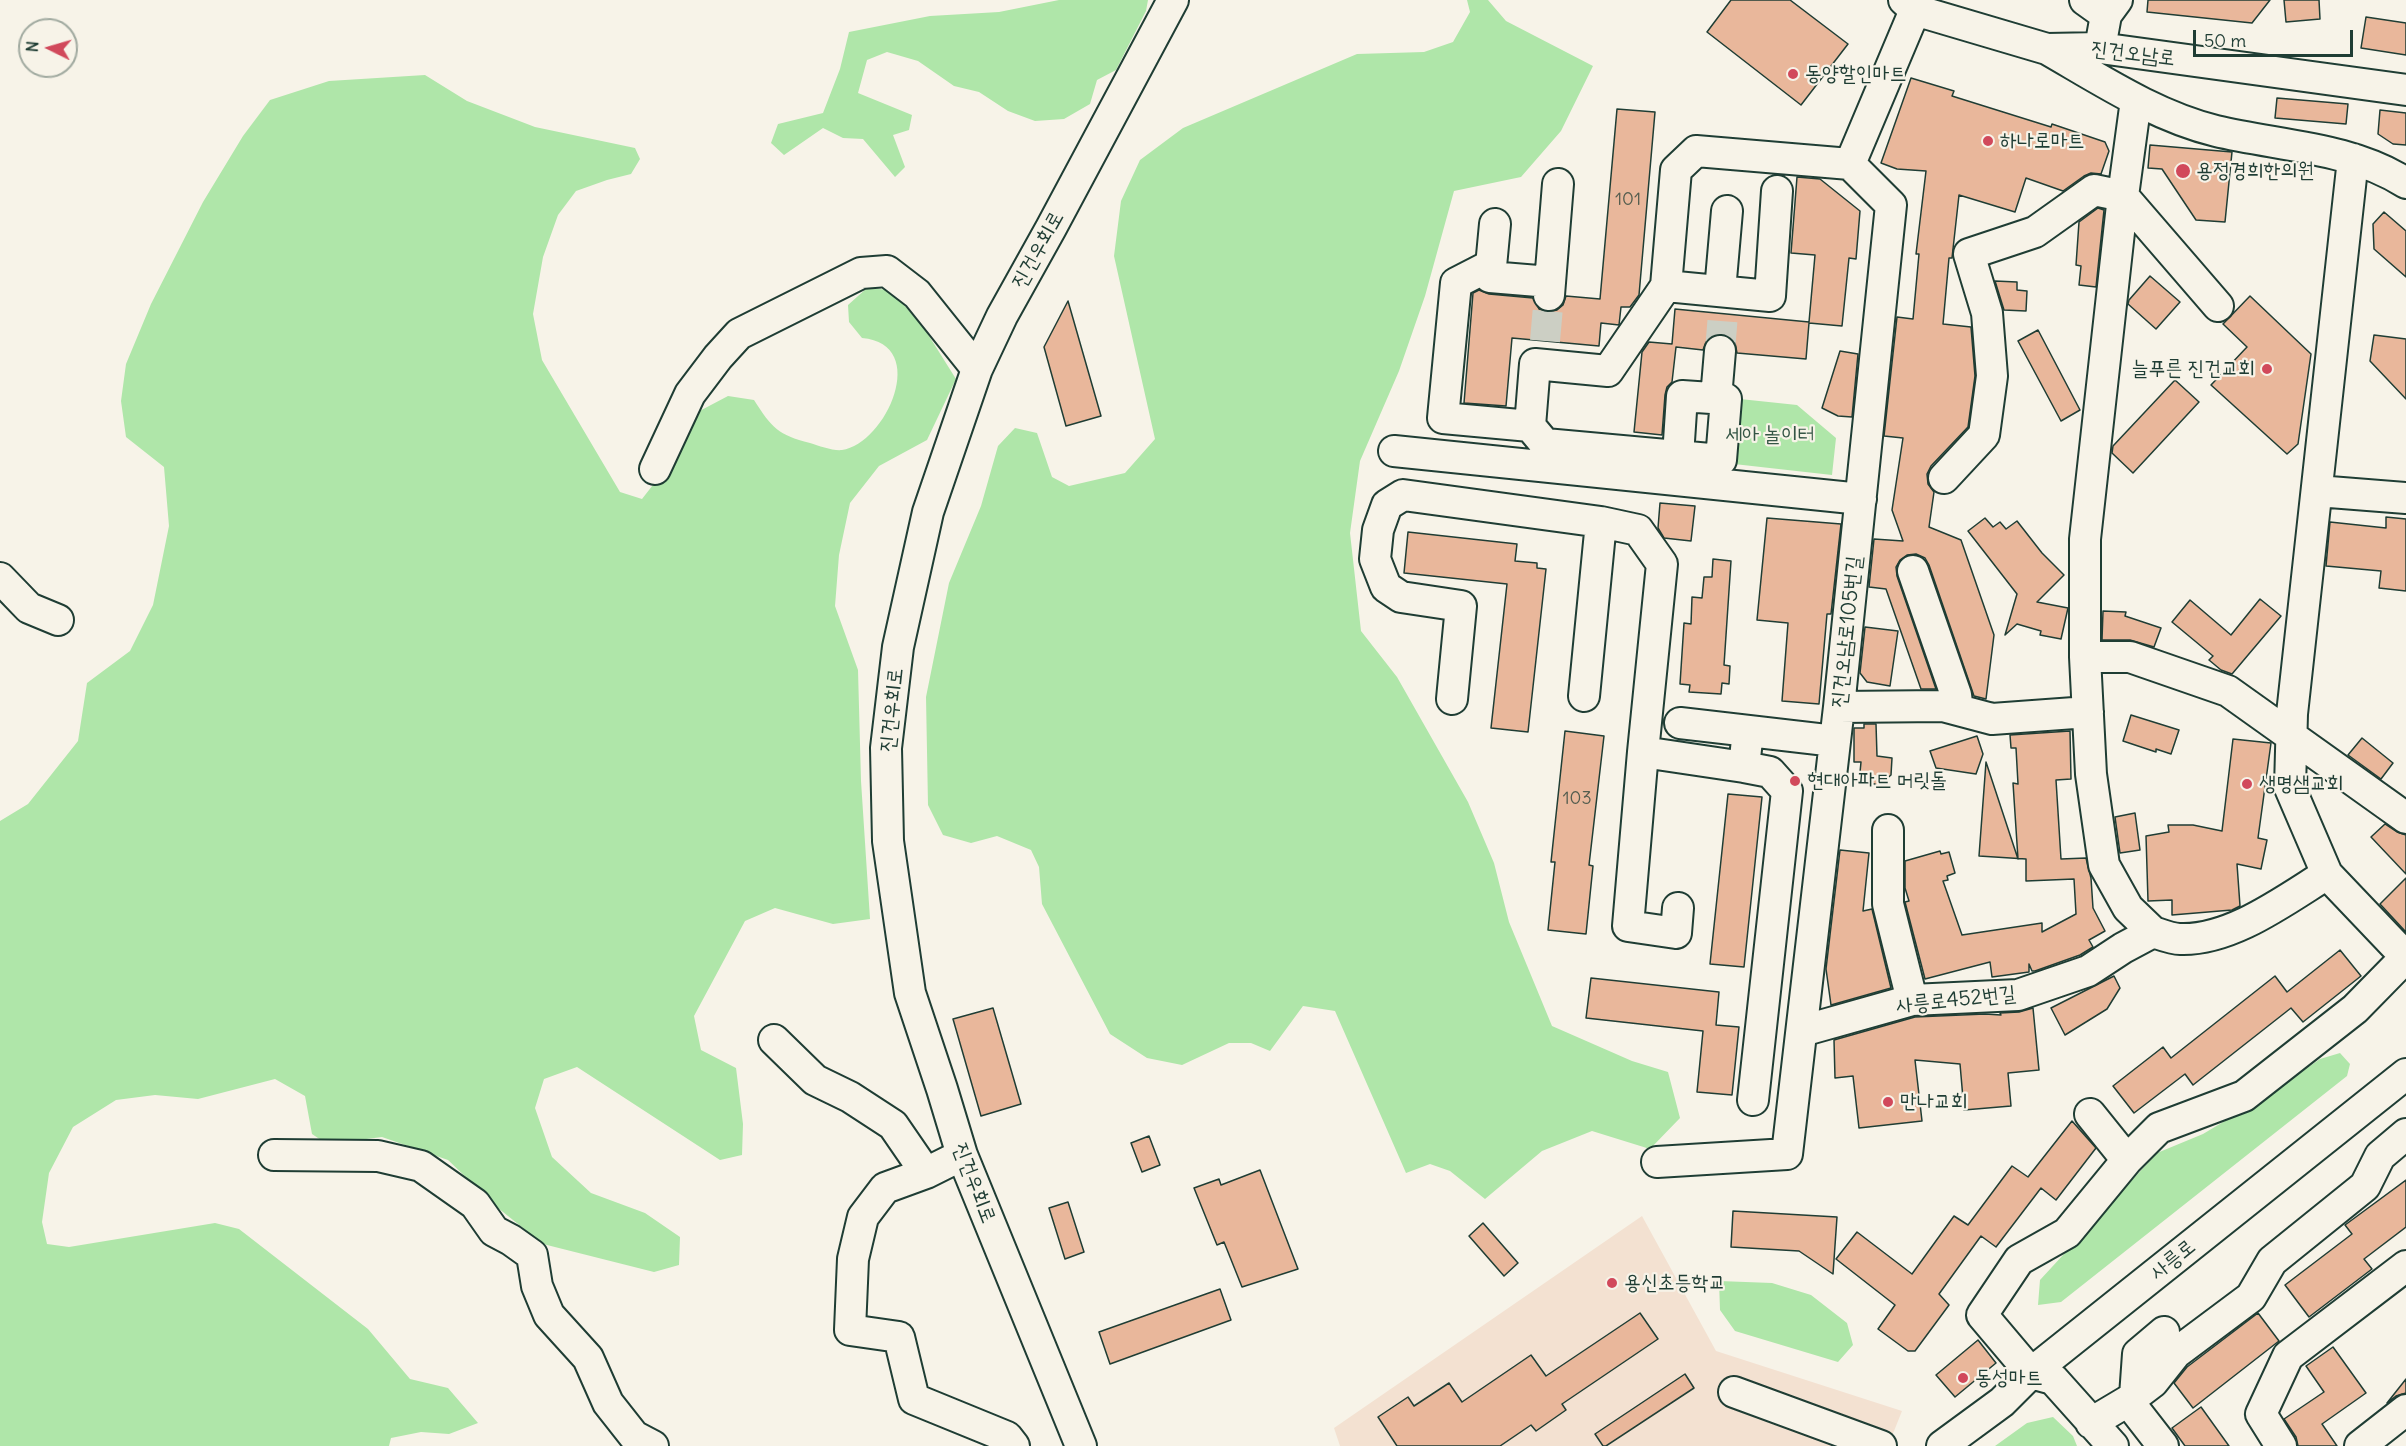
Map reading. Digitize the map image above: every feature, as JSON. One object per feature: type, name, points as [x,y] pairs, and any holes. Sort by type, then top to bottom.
[{"type":"street","name":"진건우회로","points":[[1081,1446],[962,1155],[910,993],[888,840],[886,748],[898,647],[928,512],[977,369],[1002,316],[1173,0]]},
{"type":"street","points":[[1530,426],[1535,364],[1544,353],[1608,371],[1666,286],[1676,170],[1696,151],[1850,164],[1910,5]]},
{"type":"street","name":"진건오남로","points":[[1910,5],[2047,49],[2100,48],[2406,90]]},
{"type":"street","points":[[2100,48],[2103,5]]},
{"type":"street","points":[[2047,49],[2136,100],[2171,117],[2216,130],[2362,161],[2406,183]]},
{"type":"street","points":[[2136,100],[2123,196],[2085,539],[2085,657],[2091,774],[2104,865],[2128,908],[2153,932],[2179,939],[2213,936],[2254,919],[2327,874]]},
{"type":"street","points":[[2113,1446],[2053,1379],[2031,1373],[1982,1315],[2019,1260],[2067,1233],[2127,1160],[2159,1128],[2244,1096],[2355,1009],[2406,957],[2327,874],[2290,788],[2291,735],[2353,159]]},
{"type":"street","name":"진건오남로105번길","points":[[1658,1162],[1788,1154],[1839,707],[1891,205],[1850,164]]},
{"type":"street","points":[[1495,224],[1490,277],[1549,289],[1558,184]]},
{"type":"street","points":[[1944,478],[1984,435],[1992,376],[1987,313],[1969,254],[2035,232],[2094,190],[2123,196],[2218,306]]},
{"type":"street","points":[[1666,286],[1723,299],[1770,296],[1777,191]]},
{"type":"street","points":[[1723,299],[1727,211]]},
{"type":"street","points":[[1491,265],[1456,283],[1443,417],[1530,426],[1545,444],[1721,460],[1726,399],[1683,396],[1678,456]]},
{"type":"street","points":[[655,469],[690,394],[739,334],[861,273],[887,271],[916,294],[977,369]]},
{"type":"street","points":[[1716,398],[1720,351]]},
{"type":"street","points":[[1394,451],[1861,499]]},
{"type":"street","points":[[2316,491],[2406,498]]},
{"type":"street","points":[[1452,699],[1461,606],[1401,597],[1386,587],[1375,558],[1378,530],[1387,505],[1403,495],[1601,522],[1638,530],[1662,564],[1628,926],[1676,933],[1678,908]]},
{"type":"street","points":[[1584,696],[1601,522]]},
{"type":"street","points":[[1913,571],[1956,695],[1958,710]]},
{"type":"street","points":[[0,578],[29,608],[58,620]]},
{"type":"street","points":[[2085,657],[2130,657],[2228,691],[2406,818]]},
{"type":"street","points":[[1839,707],[1943,706],[1992,719],[2088,712]]},
{"type":"street","points":[[1680,723],[1835,741]]},
{"type":"street","points":[[1744,768],[1748,731]]},
{"type":"street","points":[[1643,752],[1770,772],[1787,791],[1753,1100]]},
{"type":"street","points":[[1888,830],[1888,904],[1912,1000]]},
{"type":"street","name":"사릉로452번길","points":[[1802,1031],[1912,1000],[2018,995],[2088,971],[2122,948],[2153,932]]},
{"type":"street","points":[[774,1040],[815,1080],[850,1097],[893,1125],[926,1173]]},
{"type":"street","name":"사릉로","points":[[1942,1446],[2002,1402],[2031,1373],[2406,1074]]},
{"type":"street","points":[[2090,1114],[2127,1160]]},
{"type":"street","points":[[2091,1423],[2132,1399],[2153,1382],[2176,1353],[2251,1297],[2272,1261],[2365,1186],[2380,1156],[2406,1134]]},
{"type":"street","points":[[274,1155],[378,1156],[421,1166],[475,1204],[494,1231],[532,1255],[537,1286],[549,1315],[588,1358],[608,1403],[627,1428],[634,1436],[653,1446]]},
{"type":"street","points":[[962,1155],[926,1173],[885,1188],[863,1216],[853,1259],[850,1330],[899,1337],[914,1399],[1007,1437],[1014,1446]]},
{"type":"street","points":[[2281,1446],[2261,1414],[2288,1356],[2406,1266]]},
{"type":"street","points":[[2163,1446],[2132,1399],[2138,1354],[2164,1332]]},
{"type":"street","points":[[1734,1392],[1881,1446]]},
{"type":"street","points":[[2360,1446],[2406,1410]]},
{"type":"shaded area","name":"용신초등학교","points":[[1642,1216],[1716,1351],[1902,1411],[1888,1446],[1340,1446],[1334,1428]]},
{"type":"green space","points":[[1059,0],[1148,0],[1146,11],[1116,70],[1097,80],[1090,104],[1064,119],[1035,121],[1008,111],[979,92],[954,86],[918,61],[887,52],[867,60],[858,93],[912,115],[909,130],[893,135],[905,167],[895,177],[863,139],[843,138],[823,128],[784,155],[771,143],[778,124],[823,113],[840,69],[849,32],[930,16],[999,12]]},
{"type":"green space","points":[[1467,0],[1488,0],[1506,21],[1593,66],[1561,131],[1521,177],[1454,191],[1425,296],[1399,371],[1360,461],[1350,533],[1361,631],[1397,677],[1468,802],[1494,863],[1509,922],[1552,1026],[1632,1061],[1668,1072],[1680,1118],[1650,1149],[1592,1131],[1542,1151],[1485,1199],[1450,1171],[1430,1164],[1406,1173],[1335,1011],[1303,1006],[1270,1051],[1251,1043],[1229,1043],[1182,1065],[1147,1058],[1110,1034],[1042,904],[1039,867],[1031,850],[997,836],[971,843],[943,835],[928,805],[926,697],[949,583],[981,506],[998,446],[1015,428],[1037,433],[1052,477],[1069,486],[1125,473],[1155,439],[1114,256],[1121,201],[1140,160],[1183,128],[1357,54],[1424,52],[1453,42],[1470,12]]},
{"type":"green space","points":[[425,75],[467,101],[535,127],[635,148],[640,159],[631,174],[576,191],[558,215],[543,257],[533,314],[542,360],[620,492],[642,499],[656,481],[692,415],[728,396],[754,400],[771,424],[790,437],[834,450],[842,450],[858,444],[873,431],[886,414],[894,394],[898,374],[894,357],[883,344],[862,338],[849,322],[848,305],[867,288],[891,290],[924,328],[956,379],[927,440],[879,466],[850,503],[839,555],[835,606],[858,670],[861,781],[870,919],[833,924],[775,908],[745,921],[694,1016],[701,1050],[736,1068],[743,1124],[742,1155],[720,1160],[577,1067],[544,1079],[535,1108],[552,1157],[591,1193],[645,1213],[680,1237],[679,1265],[654,1272],[543,1244],[498,1208],[448,1160],[382,1137],[327,1144],[312,1134],[305,1096],[275,1079],[198,1099],[155,1095],[116,1100],[73,1127],[49,1173],[42,1222],[47,1244],[69,1247],[215,1223],[239,1229],[368,1329],[410,1379],[448,1388],[478,1423],[449,1434],[421,1432],[391,1438],[389,1446],[0,1446],[0,821],[28,804],[78,741],[87,683],[130,651],[153,605],[169,526],[164,467],[126,437],[121,401],[126,364],[151,304],[203,202],[243,136],[270,100],[329,81]]},
{"type":"green space","name":"세아 놀이터","points":[[1740,399],[1797,405],[1836,438],[1832,475],[1734,464]]},
{"type":"green space","points":[[2340,1053],[2350,1064],[2347,1076],[2061,1302],[2038,1305],[2040,1280],[2157,1153],[2203,1134],[2265,1097],[2320,1059]]},
{"type":"green space","points":[[1719,1281],[1772,1283],[1811,1295],[1847,1323],[1853,1345],[1838,1362],[1735,1331],[1720,1310]]},
{"type":"green space","points":[[2053,1417],[2073,1436],[2077,1446],[1995,1446],[2027,1423]]},
{"type":"building","name":"동양할인마트","points":[[1731,0],[1790,0],[1848,44],[1801,105],[1707,32]]},
{"type":"building","points":[[2148,0],[2270,0],[2252,23],[2147,12]]},
{"type":"building","points":[[2284,0],[2319,0],[2320,19],[2286,22]]},
{"type":"building","points":[[2366,17],[2406,23],[2406,55],[2361,48]]},
{"type":"building","points":[[1911,78],[1954,91],[1952,96],[2051,127],[2052,124],[2105,142],[2109,151],[2101,174],[2091,173],[2084,176],[2063,191],[2026,178],[2015,212],[1959,195],[1952,258],[1949,258],[1943,324],[1971,327],[1975,376],[1968,427],[1931,466],[1927,474],[1928,484],[1934,492],[1929,527],[1961,540],[1994,635],[1986,699],[1974,696],[1925,558],[1916,554],[1907,555],[1896,567],[1897,576],[1936,689],[1921,689],[1886,589],[1869,587],[1874,539],[1903,541],[1892,510],[1903,438],[1884,436],[1897,317],[1913,319],[1919,254],[1916,254],[1926,171],[1897,169],[1881,163]]},
{"type":"building","points":[[2277,98],[2348,104],[2346,124],[2275,118]]},
{"type":"building","points":[[1617,109],[1655,112],[1639,295],[1630,307],[1621,307],[1619,325],[1601,323],[1599,346],[1512,338],[1506,406],[1464,403],[1473,293],[1479,290],[1489,294],[1533,298],[1539,309],[1548,312],[1557,310],[1563,305],[1566,296],[1600,299]]},
{"type":"building","points":[[2380,110],[2406,113],[2406,145],[2393,144],[2378,134]]},
{"type":"building","points":[[2150,145],[2232,152],[2225,222],[2196,220],[2162,169],[2148,168]]},
{"type":"building","points":[[1797,177],[1820,179],[1860,211],[1856,259],[1849,258],[1842,326],[1809,323],[1806,359],[1737,353],[1735,343],[1722,334],[1712,336],[1706,342],[1703,350],[1676,347],[1672,382],[1667,387],[1665,395],[1662,435],[1634,432],[1642,352],[1649,342],[1672,344],[1675,309],[1809,322],[1815,255],[1791,253]]},
{"type":"building","points":[[2098,208],[2104,210],[2096,287],[2079,285],[2081,266],[2076,265],[2079,222]]},
{"type":"building","points":[[2384,212],[2406,231],[2406,277],[2374,249],[2373,224]]},
{"type":"building","points":[[2150,276],[2180,302],[2156,329],[2128,304]]},
{"type":"building","points":[[1995,281],[2017,282],[2017,290],[2027,291],[2026,311],[2004,310]]},
{"type":"building","name":"늘푸른 진건교회","points":[[2250,296],[2311,354],[2298,444],[2287,454],[2211,385],[2247,347],[2223,324]]},
{"type":"building","points":[[1068,301],[1101,416],[1066,426],[1044,347]]},
{"type":"building","points":[[2038,330],[2080,410],[2061,421],[2018,341]]},
{"type":"building","points":[[2374,335],[2406,339],[2406,399],[2370,361]]},
{"type":"building","points":[[1840,351],[1858,354],[1852,417],[1838,416],[1822,408]]},
{"type":"building","points":[[2175,380],[2199,402],[2133,473],[2112,453],[2113,446]]},
{"type":"building","points":[[1660,503],[1695,506],[1691,541],[1664,538],[1658,528]]},
{"type":"building","points":[[2386,517],[2406,519],[2406,591],[2379,588],[2381,571],[2326,566],[2330,522],[2386,528]]},
{"type":"building","points":[[1767,518],[1841,524],[1831,614],[1827,614],[1819,704],[1782,701],[1788,623],[1757,620]]},
{"type":"building","points":[[1985,518],[1993,527],[2000,522],[2006,529],[2017,521],[2042,553],[2064,575],[2037,602],[2068,608],[2061,639],[2040,635],[2041,631],[2017,624],[2005,635],[2017,594],[1968,531]]},
{"type":"building","points":[[1408,532],[1517,544],[1515,561],[1537,563],[1537,568],[1546,569],[1528,732],[1491,728],[1507,584],[1404,573]]},
{"type":"building","points":[[1713,559],[1731,561],[1724,665],[1730,666],[1729,684],[1722,683],[1721,694],[1689,692],[1690,685],[1680,684],[1684,623],[1691,624],[1692,597],[1702,598],[1704,577],[1712,577]]},
{"type":"building","points":[[2260,599],[2281,616],[2232,674],[2221,670],[2209,660],[2213,656],[2172,622],[2190,600],[2231,635]]},
{"type":"building","points":[[2103,611],[2126,612],[2125,616],[2161,628],[2154,647],[2130,640],[2102,640]]},
{"type":"building","points":[[1865,627],[1898,631],[1890,686],[1867,682],[1860,673]]},
{"type":"building","points":[[2131,715],[2179,730],[2171,754],[2156,749],[2156,752],[2123,741]]},
{"type":"building","points":[[1864,724],[1876,724],[1877,756],[1892,758],[1891,775],[1876,788],[1875,784],[1859,783],[1861,762],[1854,762],[1854,728],[1864,728]]},
{"type":"building","points":[[1565,731],[1604,736],[1589,865],[1593,866],[1586,934],[1548,930],[1555,862],[1551,862]]},
{"type":"building","points":[[2070,731],[2071,779],[2056,780],[2061,859],[2086,858],[2091,878],[2093,908],[2105,931],[2089,940],[2093,947],[2080,955],[2035,971],[2032,971],[2029,964],[2029,972],[1992,977],[1990,962],[1925,979],[1905,902],[1909,901],[1905,888],[1905,861],[1940,851],[1941,854],[1949,852],[1955,873],[1947,876],[1948,880],[1943,881],[1962,935],[2042,923],[2042,932],[2076,914],[2074,879],[2026,881],[2026,859],[2018,858],[2013,783],[2018,784],[2016,748],[2011,748],[2010,735]]},
{"type":"building","points":[[1977,736],[1983,754],[1976,774],[1936,768],[1930,751]]},
{"type":"building","points":[[2362,738],[2393,763],[2381,779],[2348,755]]},
{"type":"building","points":[[2233,739],[2271,743],[2258,838],[2267,840],[2261,869],[2237,864],[2240,906],[2232,910],[2172,915],[2172,900],[2148,901],[2146,836],[2169,832],[2168,825],[2193,825],[2222,831]]},
{"type":"building","points":[[1986,762],[2018,858],[1979,856]]},
{"type":"building","points":[[1728,794],[1762,797],[1744,967],[1710,964]]},
{"type":"building","points":[[2135,813],[2140,850],[2120,853],[2115,817]]},
{"type":"building","points":[[2385,824],[2406,835],[2406,874],[2371,837]]},
{"type":"building","points":[[1840,850],[1869,853],[1863,911],[1872,909],[1891,988],[1831,1005],[1826,969]]},
{"type":"building","points":[[2406,878],[2406,932],[2380,904]]},
{"type":"building","points":[[2340,950],[2361,976],[2303,1022],[2291,1008],[2193,1085],[2185,1074],[2134,1113],[2113,1086],[2163,1047],[2171,1058],[2275,976],[2287,992]]},
{"type":"building","points":[[2114,976],[2120,988],[2107,1009],[2065,1035],[2051,1008]]},
{"type":"building","points":[[1591,978],[1719,992],[1716,1025],[1739,1027],[1732,1095],[1697,1092],[1703,1031],[1586,1018]]},
{"type":"building","points":[[993,1008],[1021,1104],[981,1116],[953,1019]]},
{"type":"building","points":[[2033,1008],[2039,1070],[2008,1073],[2011,1106],[1964,1110],[1960,1064],[1915,1060],[1922,1121],[1859,1128],[1853,1076],[1835,1078],[1834,1040],[1915,1017],[2001,1015],[2000,1013],[2019,1012]]},
{"type":"building","points":[[2072,1121],[2096,1148],[2056,1200],[2041,1188],[1996,1247],[1981,1236],[1939,1294],[1949,1305],[1915,1351],[1908,1351],[1878,1329],[1895,1305],[1836,1259],[1857,1232],[1912,1274],[1954,1216],[1968,1225],[2012,1166],[2028,1177]]},
{"type":"building","points":[[1149,1136],[1160,1165],[1142,1172],[1131,1143]]},
{"type":"building","points":[[1260,1170],[1298,1269],[1242,1287],[1224,1242],[1217,1245],[1194,1188],[1219,1179],[1221,1185]]},
{"type":"building","points":[[2406,1180],[2406,1227],[2364,1259],[2372,1269],[2309,1317],[2285,1285],[2352,1234],[2345,1225]]},
{"type":"building","points":[[1068,1202],[1084,1252],[1065,1259],[1049,1208]]},
{"type":"building","points":[[1733,1211],[1837,1217],[1833,1274],[1799,1251],[1731,1247]]},
{"type":"building","points":[[1483,1223],[1518,1263],[1504,1276],[1469,1236]]},
{"type":"building","points":[[1220,1289],[1231,1320],[1110,1364],[1099,1332]]},
{"type":"building","points":[[1640,1313],[1658,1339],[1562,1404],[1566,1410],[1536,1431],[1531,1425],[1500,1446],[1397,1446],[1378,1417],[1408,1397],[1414,1406],[1449,1383],[1462,1402],[1531,1355],[1546,1376]]},
{"type":"building","points":[[2258,1313],[2279,1341],[2193,1408],[2174,1383],[2187,1367]]},
{"type":"building","points":[[1978,1340],[1996,1363],[1955,1397],[1936,1375]]},
{"type":"building","points":[[2333,1347],[2366,1393],[2322,1424],[2337,1446],[2298,1446],[2296,1437],[2284,1419],[2324,1392],[2306,1366]]},
{"type":"building","points":[[1685,1374],[1694,1388],[1603,1446],[1595,1434]]},
{"type":"building","points":[[2406,1379],[2406,1393],[2396,1396],[2387,1403]]},
{"type":"building","points":[[2201,1407],[2229,1446],[2185,1446],[2172,1428]]},
{"type":"tunnel","points":[[1545,341],[1549,295]]},
{"type":"tunnel","points":[[1720,351],[1723,314]]},
{"type":"place","name":"동양할인마트","points":[[1793,74]]},
{"type":"place","name":"하나로마트","points":[[1988,141]]},
{"type":"place","name":"용정경희한의원","points":[[2183,171]]},
{"type":"place","name":"늘푸른 진건교회","points":[[2267,369]]},
{"type":"place","name":"현대아파트 머릿돌","points":[[1795,781]]},
{"type":"place","name":"생명샘교회","points":[[2247,784]]},
{"type":"place","name":"만나교회","points":[[1888,1102]]},
{"type":"place","name":"용신초등학교","points":[[1612,1283]]},
{"type":"place","name":"동성마트","points":[[1963,1378]]}]
